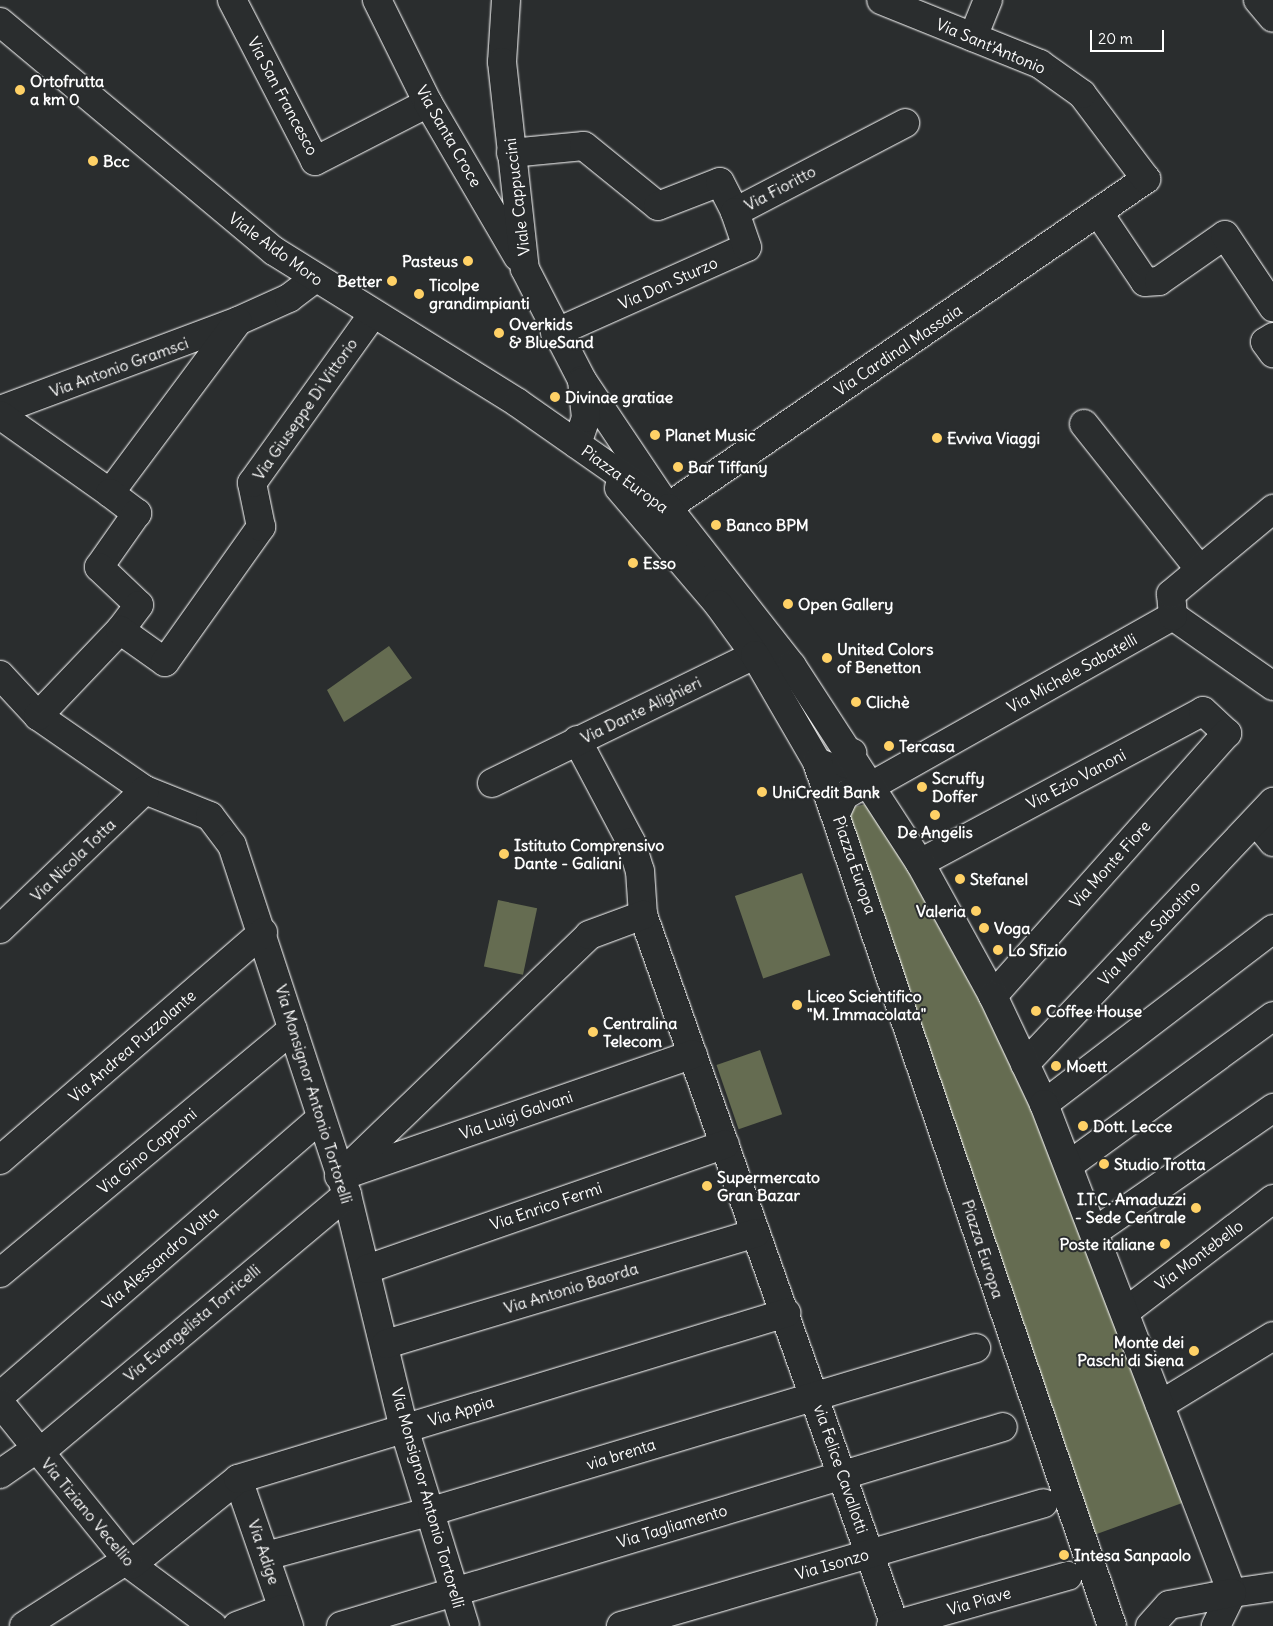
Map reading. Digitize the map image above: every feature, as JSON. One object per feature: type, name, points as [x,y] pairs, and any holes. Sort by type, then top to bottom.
[{"type":"street","name":"Via San Francesco","points":[[232,0],[315,161],[428,103]]},
{"type":"street","name":"Via Santa Croce","points":[[377,0],[428,103],[525,269]]},
{"type":"street","name":"Viale Cappuccini","points":[[506,0],[502,62],[525,269],[556,333],[659,514]]},
{"type":"street","name":"Via Sant'Antonio","points":[[881,0],[1040,64],[1082,94],[1146,179]]},
{"type":"street","points":[[973,37],[988,0]]},
{"type":"street","points":[[1258,0],[1273,18]]},
{"type":"street","name":"Viale Aldo Moro","points":[[0,22],[157,157],[314,279],[373,314],[577,444]]},
{"type":"street","name":"Via Fioritto","points":[[511,153],[584,146],[658,206],[720,182],[735,212],[905,123]]},
{"type":"street","name":"Via Cardinal Massaia","points":[[659,514],[1146,179]]},
{"type":"street","name":"Via Don Sturzo","points":[[556,333],[746,247],[735,212]]},
{"type":"street","points":[[1098,212],[1145,282],[1158,281],[1225,235],[1273,307]]},
{"type":"street","name":"Via Antonio Gramsci","points":[[0,410],[238,320],[289,298],[314,279]]},
{"type":"street","name":"Via Giuseppe Di Vittorio","points":[[120,630],[165,662],[260,527],[252,483],[373,314]]},
{"type":"street","name":"Via Antonio Gramsci","points":[[110,493],[238,320]]},
{"type":"street","points":[[1273,337],[1264,342],[1273,353]]},
{"type":"street","name":"Viale Cappuccini","points":[[577,444],[586,418],[582,380]]},
{"type":"street","points":[[0,415],[137,513],[99,567],[139,605],[120,630],[38,716]]},
{"type":"street","points":[[1084,424],[1200,570]]},
{"type":"street","name":"Piazza Europa","points":[[577,444],[659,514],[792,666],[834,761],[836,811],[1112,1626]]},
{"type":"street","points":[[1270,677],[1173,616],[1171,594],[1273,509]]},
{"type":"street","name":"Piazza Europa","points":[[659,514],[755,655],[834,761],[873,785],[920,863],[993,996],[1044,1104],[1069,1165],[1232,1593]]},
{"type":"street","name":"Via Michele Sabatelli","points":[[836,811],[844,796],[873,785],[1173,616]]},
{"type":"street","points":[[755,655],[771,655],[792,666]]},
{"type":"street","name":"Via Dante Alighieri","points":[[492,783],[755,655]]},
{"type":"street","name":"Via Monsignor Antonio Tortorelli","points":[[0,675],[38,716],[145,790],[210,816],[232,845],[263,932],[294,1029],[319,1120],[343,1186],[386,1344],[404,1428],[432,1511],[465,1626]]},
{"type":"street","name":"Via Ezio Vanoni","points":[[920,863],[1203,712],[1227,733]]},
{"type":"street","name":"Via Monte Fiore","points":[[993,996],[1227,733]]},
{"type":"street","name":"via Felice Cavallotti","points":[[577,740],[631,842],[640,871],[643,915],[756,1233],[816,1394],[894,1626]]},
{"type":"street","name":"Via Nicola Totta","points":[[0,929],[145,790]]},
{"type":"street","points":[[1264,812],[1273,842]]},
{"type":"street","name":"Via Monte Sabotino","points":[[1025,1064],[1264,812]]},
{"type":"street","name":"Via Evangelista Torricelli","points":[[0,1474],[38,1451],[343,1186],[590,935],[643,915]]},
{"type":"street","points":[[1044,1104],[1273,929]]},
{"type":"street","name":"Via Andrea Puzzolante","points":[[0,1160],[263,932]]},
{"type":"street","points":[[1069,1165],[1273,1016]]},
{"type":"street","name":"Via Gino Capponi","points":[[0,1273],[294,1029]]},
{"type":"street","name":"Via Luigi Galvani","points":[[343,1186],[693,1054]]},
{"type":"street","points":[[1094,1232],[1273,1108]]},
{"type":"street","name":"Via Alessandro Volta","points":[[0,1396],[319,1120]]},
{"type":"street","name":"Via Enrico Fermi","points":[[367,1269],[724,1144]]},
{"type":"street","name":"Via Montebello","points":[[1125,1312],[1273,1199]]},
{"type":"street","name":"Via Antonio Baorda","points":[[386,1344],[756,1233]]},
{"type":"street","name":"Via Appia","points":[[24,1626],[55,1618],[238,1479],[786,1313]]},
{"type":"street","points":[[1160,1405],[1273,1336]]},
{"type":"street","name":"via brenta","points":[[266,1556],[432,1511],[816,1394],[976,1348]]},
{"type":"street","name":"Via Tiziano Vecellio","points":[[0,1403],[129,1562],[213,1626]]},
{"type":"street","name":"Via Tagliamento","points":[[341,1626],[1003,1427]]},
{"type":"street","name":"Via Adige","points":[[238,1479],[286,1617]]},
{"type":"street","name":"Via Isonzo","points":[[621,1626],[1043,1503]]},
{"type":"street","name":"Via Piave","points":[[894,1626],[1068,1576]]},
{"type":"street","points":[[1150,1626],[1164,1608],[1232,1593],[1273,1587]]},
{"type":"street","points":[[1216,1626],[1232,1593]]},
{"type":"street","points":[[1181,1604],[1198,1610],[1207,1626]]},
{"type":"street","points":[[237,1626],[286,1617]]},
{"type":"green space","points":[[389,646],[412,678],[344,722],[327,690]]},
{"type":"green space","points":[[882,800],[993,996],[1196,1498],[1083,1539],[837,811]]},
{"type":"green space","points":[[802,873],[830,955],[763,978],[735,896]]},
{"type":"green space","points":[[498,900],[537,908],[523,975],[484,967]]},
{"type":"green space","points":[[760,1050],[782,1114],[739,1129],[717,1065]]},
{"type":"place","name":"Ortofrutta a km 0","points":[[20,90]]},
{"type":"place","name":"Bcc","points":[[93,161]]},
{"type":"place","name":"Pasteus","points":[[468,261]]},
{"type":"place","name":"Better","points":[[392,281]]},
{"type":"place","name":"Ticolpe grandimpianti","points":[[419,294]]},
{"type":"place","name":"Overkids & BlueSand","points":[[499,333]]},
{"type":"place","name":"Divinae gratiae","points":[[555,397]]},
{"type":"place","name":"Planet Music","points":[[655,435]]},
{"type":"place","name":"Evviva Viaggi","points":[[937,438]]},
{"type":"place","name":"Bar Tiffany","points":[[678,467]]},
{"type":"place","name":"Banco BPM","points":[[716,525]]},
{"type":"place","name":"Esso","points":[[633,563]]},
{"type":"place","name":"Open Gallery","points":[[788,604]]},
{"type":"place","name":"United Colors of Benetton","points":[[827,658]]},
{"type":"place","name":"Clichè","points":[[856,702]]},
{"type":"place","name":"Tercasa","points":[[889,746]]},
{"type":"place","name":"Scruffy Doffer","points":[[922,787]]},
{"type":"place","name":"UniCredit Bank","points":[[762,792]]},
{"type":"place","name":"De Angelis","points":[[935,815]]},
{"type":"place","name":"Istituto Comprensivo Dante - Galiani","points":[[504,854]]},
{"type":"place","name":"Stefanel","points":[[960,879]]},
{"type":"place","name":"Valeria","points":[[976,911]]},
{"type":"place","name":"Voga","points":[[984,928]]},
{"type":"place","name":"Lo Sfizio","points":[[998,950]]},
{"type":"place","name":"Liceo Scientifico \"M. Immacolata\"","points":[[797,1005]]},
{"type":"place","name":"Coffee House","points":[[1036,1011]]},
{"type":"place","name":"Centralina Telecom","points":[[593,1032]]},
{"type":"place","name":"Moett","points":[[1056,1066]]},
{"type":"place","name":"Dott. Lecce","points":[[1083,1126]]},
{"type":"place","name":"Studio Trotta","points":[[1104,1164]]},
{"type":"place","name":"Supermercato Gran Bazar","points":[[707,1186]]},
{"type":"place","name":"I.T.C. Amaduzzi - Sede Centrale","points":[[1196,1208]]},
{"type":"place","name":"Poste italiane","points":[[1165,1244]]},
{"type":"place","name":"Monte dei Paschi di Siena","points":[[1194,1351]]},
{"type":"place","name":"Intesa Sanpaolo","points":[[1064,1555]]}]
